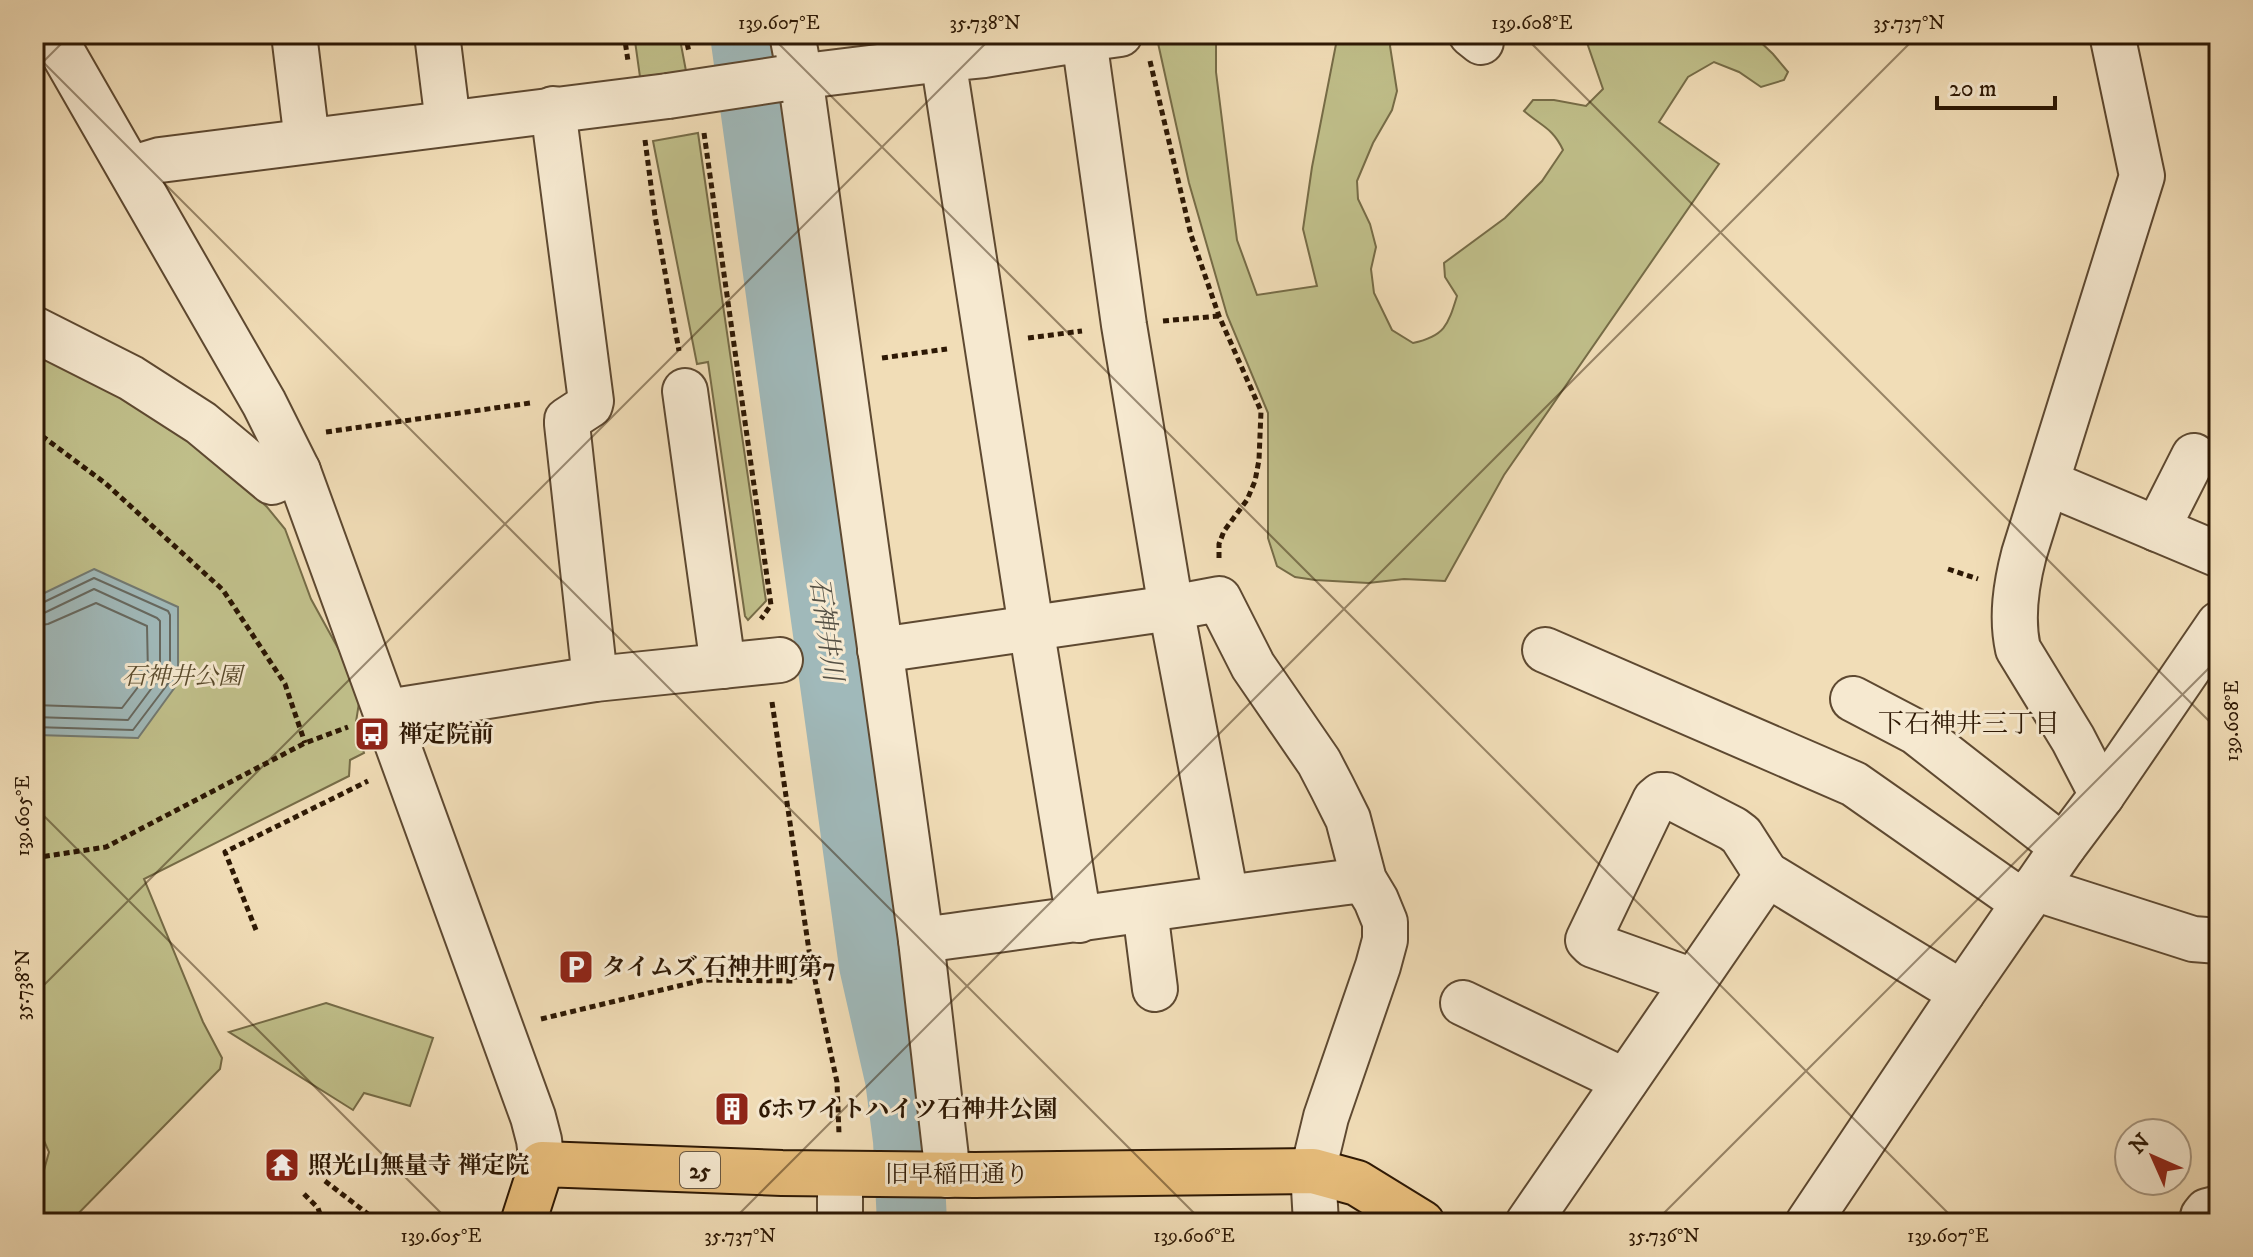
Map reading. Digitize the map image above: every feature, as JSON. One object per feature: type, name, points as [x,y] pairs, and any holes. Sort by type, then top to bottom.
[{"type":"main road","name":"旧早稲田通り","points":[[542,1164],[942,1175],[1313,1171],[1357,1183],[1422,1223]]},
{"type":"main road","points":[[523,1223],[542,1164]]},
{"type":"street","points":[[52,34],[264,403],[298,471],[533,1117],[542,1164]]},
{"type":"street","points":[[294,34],[307,141]]},
{"type":"street","points":[[437,34],[448,123]]},
{"type":"street","points":[[792,34],[790,78],[880,650],[921,940],[942,1175]]},
{"type":"street","points":[[2102,795],[2073,739],[2018,649],[2014,615],[2024,554],[2142,176],[2112,34]]},
{"type":"street","points":[[130,169],[160,160],[687,94],[969,49],[1117,40],[1124,325],[1171,608],[1226,897]]},
{"type":"street","points":[[969,49],[1031,627],[1079,920]]},
{"type":"street","points":[[553,109],[590,395],[590,405],[567,420],[595,679]]},
{"type":"street","points":[[34,329],[155,393],[201,423],[272,482],[298,471]]},
{"type":"street","points":[[685,391],[723,666]]},
{"type":"street","points":[[2157,529],[2194,456]]},
{"type":"street","points":[[2048,483],[2219,555]]},
{"type":"street","points":[[880,650],[1219,599],[1253,666],[1319,762],[1332,787],[1348,819],[1364,880],[1385,922],[1385,940],[1363,1015],[1326,1117],[1313,1171],[1316,1223]]},
{"type":"street","points":[[1808,1223],[1962,993],[2219,624]]},
{"type":"street","points":[[1545,650],[1854,784],[2029,896],[2193,939],[2219,941]]},
{"type":"street","points":[[387,712],[595,679],[780,660]]},
{"type":"street","points":[[1853,699],[1916,732],[2063,847]]},
{"type":"street","points":[[1693,981],[1593,945],[1588,940],[1655,800],[1661,795],[1667,795],[1733,829],[1747,843],[1768,877],[1962,993]]},
{"type":"street","points":[[1528,1223],[1768,877]]},
{"type":"street","points":[[921,940],[1364,880]]},
{"type":"street","points":[[1145,910],[1155,989]]},
{"type":"street","points":[[1463,1003],[1625,1081]]},
{"type":"street","points":[[840,1223],[849,1174]]},
{"type":"street","points":[[2202,1223],[2207,1211],[2219,1208]]},
{"type":"path","points":[[685,34],[687,94],[771,605]]},
{"type":"path","points":[[1117,40],[1219,316],[1261,411],[1255,481],[1247,500],[1224,531],[1219,544],[1219,599]]},
{"type":"path","points":[[324,432],[590,395]]},
{"type":"path","points":[[34,430],[105,483],[223,590],[285,684],[305,743]]},
{"type":"path","points":[[34,858],[106,847],[305,743],[387,712]]},
{"type":"path","points":[[256,930],[225,852],[405,763]]},
{"type":"path","points":[[501,1028],[703,980],[795,981],[793,959],[810,957]]},
{"type":"path","points":[[325,1181],[377,1221]]},
{"type":"path","points":[[304,1194],[318,1208],[323,1223]]},
{"type":"green space","points":[[634,34],[679,34],[686,71],[640,77]]},
{"type":"green space","points":[[1338,34],[1394,34],[1390,46],[1397,91],[1392,110],[1373,143],[1357,181],[1358,199],[1370,224],[1376,247],[1371,269],[1374,293],[1392,330],[1413,343],[1439,333],[1451,315],[1457,296],[1445,277],[1444,263],[1505,218],[1542,181],[1563,150],[1551,132],[1524,111],[1533,100],[1586,106],[1603,89],[1584,34],[1752,34],[1788,72],[1784,80],[1761,87],[1739,72],[1714,62],[1688,77],[1659,122],[1719,164],[1504,475],[1445,581],[1404,579],[1368,583],[1315,580],[1295,577],[1277,566],[1268,538],[1268,413],[1227,315],[1189,183],[1158,43],[1216,36],[1216,72],[1237,240],[1257,295],[1317,286],[1303,229]]},
{"type":"green space","points":[[698,133],[766,601],[748,620],[708,362],[697,364],[653,141]]},
{"type":"green space","name":"石神井公園","points":[[34,343],[179,425],[267,507],[285,529],[311,599],[361,690],[356,722],[364,753],[350,760],[349,776],[144,879],[203,1022],[222,1058],[220,1069],[69,1223],[34,1223],[34,1206],[49,1152],[41,1134],[34,1129]]},
{"type":"green space","points":[[326,1003],[433,1038],[410,1106],[364,1093],[353,1110],[229,1032]]},
{"type":"water","points":[[94,569],[178,607],[178,683],[138,738],[37,735],[34,714],[34,598]]},
{"type":"waterway","name":"石神井川","points":[[745,34],[874,965],[900,1079],[908,1140],[912,1223]]},
{"type":"place","name":"禅定院前","points":[[372,734]]},
{"type":"place","name":"タイムズ 石神井町第7","points":[[576,967]]},
{"type":"place","name":"6ホワイトハイツ石神井公園","points":[[732,1109]]},
{"type":"place","name":"照光山無量寺 禅定院","points":[[282,1165]]},
{"type":"district","name":"下石神井三丁目","points":[[1969,723]]}]
